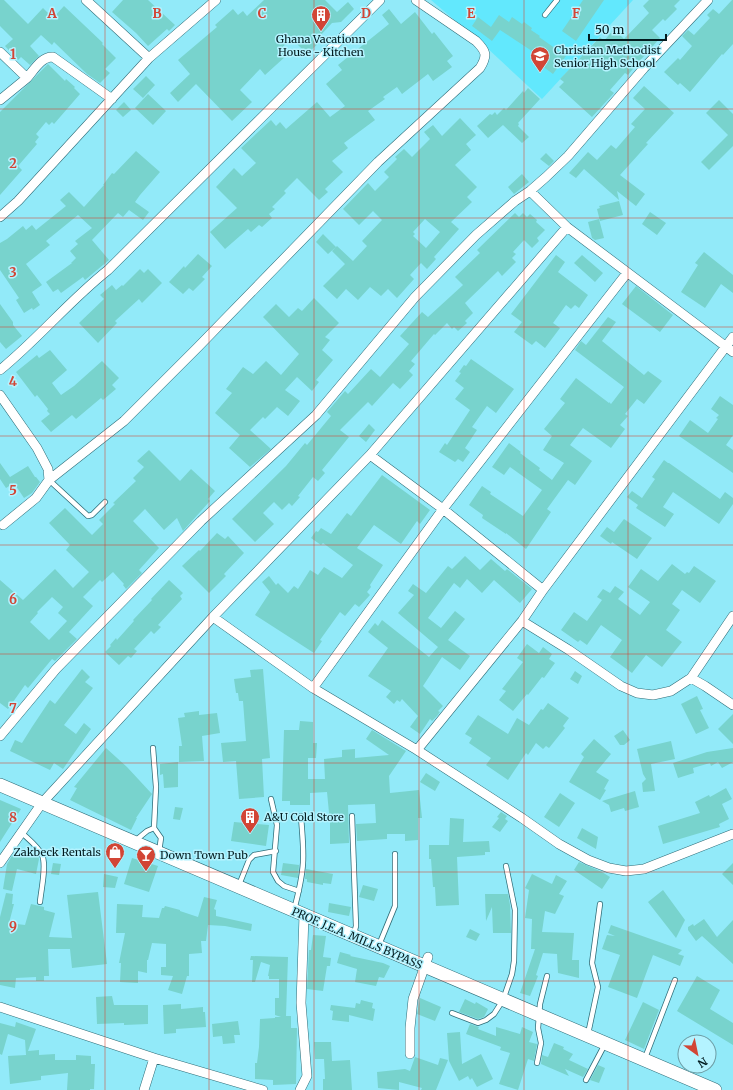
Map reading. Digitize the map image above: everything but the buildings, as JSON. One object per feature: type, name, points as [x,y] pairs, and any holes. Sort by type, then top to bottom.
[{"type":"street","points":[[86,0],[149,58]]},
{"type":"street","points":[[0,218],[18,201],[149,58],[216,0]]},
{"type":"street","points":[[0,370],[19,354],[88,286],[108,270],[380,0]]},
{"type":"street","points":[[3,525],[36,498],[49,480],[124,421],[378,162],[480,68],[485,56],[484,50],[481,46],[416,0]]},
{"type":"street","points":[[0,736],[56,669],[201,521],[316,415],[415,296],[476,235],[515,201],[530,191],[568,156],[644,68],[708,0]]},
{"type":"street","points":[[0,52],[27,78]]},
{"type":"street","points":[[0,100],[27,78],[44,58],[49,57],[53,57],[112,99]]},
{"type":"street","points":[[530,191],[567,227],[729,349]]},
{"type":"street","points":[[0,863],[42,803],[213,616],[370,455],[567,227]]},
{"type":"street","points":[[313,688],[443,509],[627,273]]},
{"type":"street","points":[[417,750],[522,621],[543,590],[729,349],[733,337]]},
{"type":"street","points":[[0,395],[37,448],[48,470],[49,480]]},
{"type":"street","points":[[370,455],[443,509],[543,590]]},
{"type":"street","points":[[213,616],[313,688],[417,750],[522,818],[559,844],[588,860],[609,868],[626,871],[644,869],[733,834]]},
{"type":"street","points":[[522,621],[569,650],[620,686],[636,693],[653,695],[671,691],[691,678],[733,616]]},
{"type":"street","points":[[691,678],[733,705]]},
{"type":"street","name":"PROF. J.E.A. MILLS BYPASS","points":[[0,785],[378,947],[426,961],[503,1000],[715,1090]]},
{"type":"street","points":[[299,913],[301,1003],[307,1076],[300,1090]]},
{"type":"street","points":[[410,1054],[410,1028],[413,999],[426,961]]},
{"type":"street","points":[[0,1007],[154,1058],[263,1090]]},
{"type":"street","points":[[144,1090],[154,1058]]},
{"type":"lane","points":[[545,15],[557,0]]},
{"type":"lane","points":[[49,480],[88,516],[92,515],[105,502]]},
{"type":"lane","points":[[153,748],[156,787],[154,828],[161,838],[159,853]]},
{"type":"lane","points":[[272,799],[277,825],[276,851],[273,872],[278,881],[284,886],[299,891]]},
{"type":"lane","points":[[299,913],[299,891],[304,852],[301,816]]},
{"type":"lane","points":[[352,816],[356,926],[353,936]]},
{"type":"lane","points":[[134,842],[154,828]]},
{"type":"lane","points":[[21,832],[38,848],[43,856],[44,864],[40,902]]},
{"type":"lane","points":[[238,887],[249,860],[254,855],[276,851]]},
{"type":"lane","points":[[378,947],[395,906],[395,854]]},
{"type":"lane","points":[[452,1013],[478,1023],[482,1022],[494,1014],[503,1000],[512,974],[514,961],[515,910],[506,866]]},
{"type":"lane","points":[[587,1036],[598,987],[592,963],[600,904]]},
{"type":"lane","points":[[537,1063],[541,1044],[538,1028],[540,1004],[548,976]]},
{"type":"lane","points":[[644,1060],[675,980]]},
{"type":"lane","points":[[586,1080],[606,1044]]},
{"type":"shaded area","name":"Christian Methodist Senior High School","points":[[431,0],[633,0],[542,99],[485,46]]},
{"type":"place","name":"Ghana Vacationn House - Kitchen","points":[[321,32]]},
{"type":"place","name":"Christian Methodist Senior High School","points":[[540,73]]},
{"type":"place","name":"A&U Cold Store","points":[[250,834]]},
{"type":"place","name":"Zakbeck Rentals","points":[[115,869]]},
{"type":"place","name":"Down Town Pub","points":[[146,872]]}]
